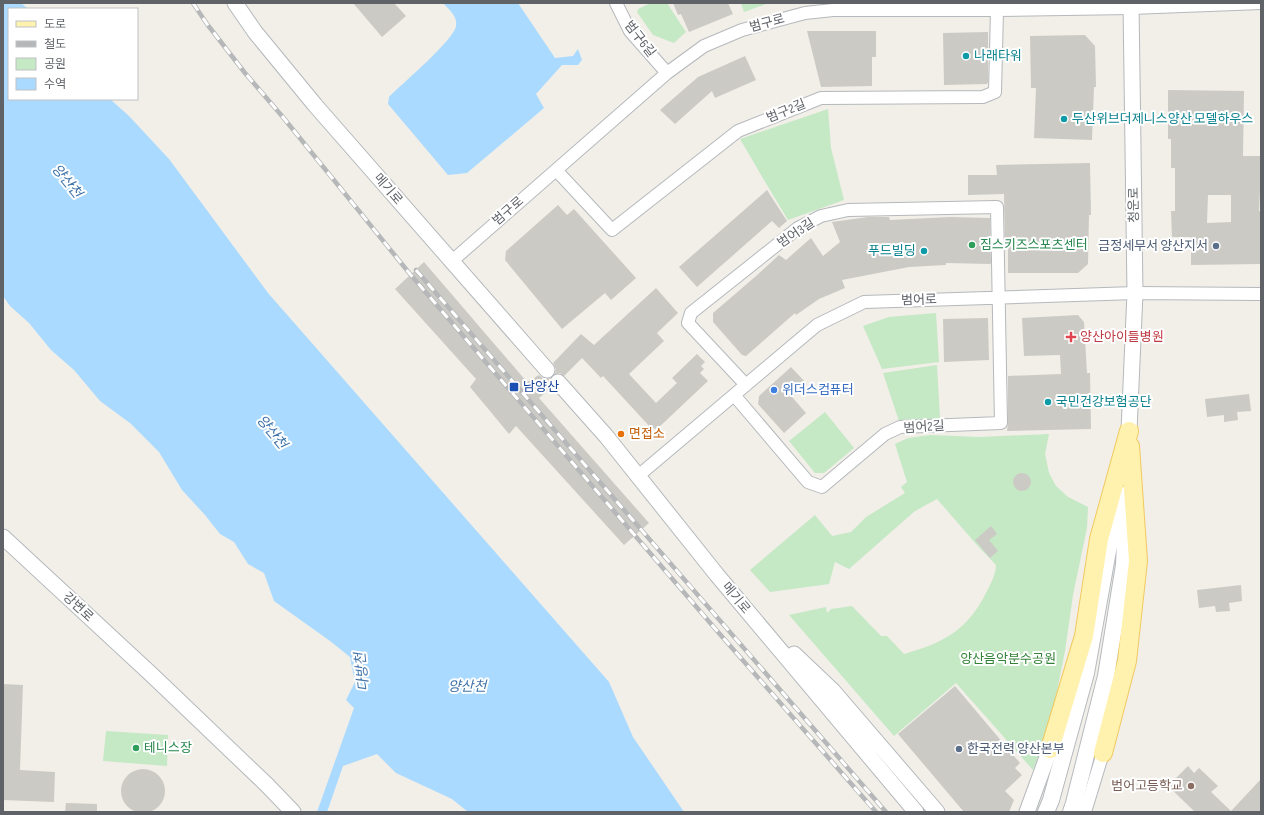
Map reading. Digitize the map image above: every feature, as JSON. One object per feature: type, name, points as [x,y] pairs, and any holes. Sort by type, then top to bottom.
[{"type":"main road","points":[[1050,749],[1084,636],[1099,539],[1129,431]]},
{"type":"main road","points":[[1103,753],[1127,661],[1138,561],[1129,431]]},
{"type":"main road","points":[[1046,812],[1051,800],[1086,673],[1129,431]]},
{"type":"main road","points":[[1071,812],[1106,676],[1124,565],[1129,431]]},
{"type":"street","name":"메기로","points":[[235,3],[255,32],[294,80],[547,370]]},
{"type":"street","name":"범구6길","points":[[616,3],[630,31],[667,73]]},
{"type":"street","name":"범구로","points":[[452,261],[667,73],[704,46],[742,30],[805,12],[833,7],[997,10],[1261,3]]},
{"type":"street","name":"청운로","points":[[1129,431],[1134,293],[1131,6]]},
{"type":"street","name":"범구2길","points":[[556,170],[612,230],[738,131],[820,98],[983,97],[995,92],[997,10]]},
{"type":"street","name":"범어3길","points":[[746,385],[688,322],[691,313],[798,228],[821,216],[848,210],[997,207],[998,298]]},
{"type":"street","name":"범어로","points":[[638,476],[817,325],[864,302],[1134,293],[1261,294]]},
{"type":"street","name":"범어2길","points":[[734,395],[808,482],[822,487],[885,434],[900,427],[1001,423],[998,298]]},
{"type":"street","name":"메기로","points":[[558,382],[606,436],[748,612],[916,812]]},
{"type":"street","name":"강변로","points":[[3,538],[153,676],[267,785],[293,812]]},
{"type":"street","points":[[748,612],[833,690],[937,812]]},
{"type":"street","points":[[1027,812],[1050,749]]},
{"type":"street","points":[[1085,812],[1103,753]]},
{"type":"green space","points":[[651,3],[667,3],[686,32],[674,43],[653,35],[637,12],[638,9]]},
{"type":"green space","points":[[741,3],[769,3],[744,12]]},
{"type":"green space","points":[[828,109],[831,148],[844,200],[788,220],[740,139]]},
{"type":"green space","points":[[936,313],[939,362],[882,369],[863,326],[889,317]]},
{"type":"green space","points":[[937,365],[940,419],[907,419],[899,421],[883,373]]},
{"type":"green space","points":[[825,412],[854,448],[824,473],[815,473],[789,441]]},
{"type":"green space","name":"양산음악분수공원","points":[[1049,434],[1045,454],[1049,473],[1056,486],[1068,497],[1088,507],[1087,528],[1073,595],[1065,651],[1050,726],[1033,770],[956,683],[894,736],[789,615],[826,607],[827,613],[831,609],[852,606],[881,636],[887,636],[904,654],[931,645],[953,633],[963,625],[979,605],[992,582],[996,565],[937,499],[915,511],[849,569],[835,562],[829,584],[770,592],[750,570],[815,515],[832,536],[851,532],[866,517],[905,493],[901,487],[907,482],[895,444],[908,438],[931,435],[979,437]]},
{"type":"green space","name":"테니스장","points":[[106,731],[168,735],[167,766],[103,761]]},
{"type":"water","name":"양산천","points":[[3,3],[21,3],[27,8],[8,8],[8,100],[111,100],[129,116],[169,159],[268,293],[609,682],[633,737],[684,812],[468,812],[452,799],[396,773],[377,754],[343,766],[327,812],[317,812],[354,708],[346,700],[355,682],[350,657],[274,601],[264,573],[248,564],[234,542],[220,534],[182,490],[159,452],[130,423],[100,401],[74,370],[51,350],[29,323],[10,306],[3,296]]},
{"type":"water","points":[[443,3],[518,3],[555,58],[573,56],[578,49],[582,60],[578,65],[562,65],[536,94],[544,108],[467,173],[448,175],[388,104],[389,97],[427,62],[453,33],[456,26],[456,19]]},
{"type":"building","points":[[353,3],[394,3],[406,16],[382,37]]},
{"type":"building","points":[[673,3],[728,3],[733,14],[689,32],[681,14],[678,15]]},
{"type":"building","points":[[807,31],[876,31],[876,57],[872,57],[872,86],[821,87]]},
{"type":"building","name":"나래타워","points":[[988,32],[987,84],[944,85],[943,33]]},
{"type":"building","points":[[1085,35],[1095,46],[1096,87],[1094,87],[1092,140],[1034,138],[1036,88],[1031,88],[1030,36]]},
{"type":"building","points":[[745,56],[756,80],[715,98],[712,91],[675,124],[660,110],[698,77]]},
{"type":"building","points":[[1168,90],[1244,91],[1243,156],[1261,156],[1259,211],[1261,264],[1191,265],[1191,237],[1172,237],[1171,211],[1175,211],[1175,168],[1171,168],[1171,139],[1168,139]],"holes":[[[1208,195],[1231,195],[1231,222],[1207,223]]]},
{"type":"building","points":[[1090,163],[1091,215],[1089,215],[1088,264],[1078,273],[1008,273],[1008,239],[1005,243],[1004,194],[968,195],[968,175],[997,175],[996,165]]},
{"type":"building","points":[[767,190],[787,221],[779,228],[772,221],[697,287],[679,267]]},
{"type":"building","points":[[558,205],[567,215],[574,209],[636,278],[611,300],[605,293],[562,329],[505,260],[506,251]]},
{"type":"building","points":[[868,217],[889,217],[890,220],[950,217],[990,218],[991,263],[946,263],[946,265],[909,267],[842,280],[845,288],[819,299],[796,315],[795,313],[746,356],[742,355],[713,322],[713,313],[779,255],[786,260],[811,238],[823,256],[840,242],[832,222]]},
{"type":"building","points":[[424,262],[527,382],[539,375],[544,379],[550,378],[549,383],[551,388],[539,398],[649,523],[624,545],[516,426],[509,434],[470,387],[476,379],[395,289]]},
{"type":"building","points":[[656,288],[678,313],[657,333],[664,341],[629,374],[656,403],[677,383],[672,378],[697,354],[705,362],[701,366],[704,369],[700,373],[708,381],[657,429],[651,428],[603,376],[601,378],[582,358],[564,376],[560,373],[555,374],[556,369],[553,363],[581,334],[594,345]]},
{"type":"building","name":"국민건강보험공단","points":[[1078,315],[1084,322],[1087,373],[1090,373],[1091,429],[1007,431],[1008,376],[1061,374],[1060,355],[1024,356],[1022,318]]},
{"type":"building","points":[[988,318],[989,360],[944,362],[943,319]]},
{"type":"building","points":[[791,367],[807,384],[792,397],[806,413],[784,433],[758,404],[759,396]]},
{"type":"building","points":[[1249,394],[1251,411],[1237,412],[1238,420],[1224,422],[1224,415],[1207,417],[1205,399]]},
{"type":"building","points":[[1022,473],[1026,474],[1030,478],[1030,486],[1026,490],[1022,491],[1018,490],[1014,486],[1013,482],[1014,478],[1018,474]]},
{"type":"building","points":[[991,526],[997,534],[989,540],[998,551],[990,558],[975,540]]},
{"type":"building","points":[[1241,585],[1242,601],[1229,603],[1230,611],[1216,612],[1215,606],[1199,608],[1197,590]]},
{"type":"building","points":[[3,684],[23,685],[20,770],[55,772],[54,802],[3,800]]},
{"type":"building","name":"한국전력 양산본부","points":[[955,686],[1020,763],[1015,768],[1022,775],[1005,791],[1014,800],[1009,812],[964,812],[898,734]]},
{"type":"building","points":[[1188,766],[1194,773],[1199,768],[1218,786],[1211,792],[1231,811],[1261,779],[1261,812],[1195,812],[1168,786]]},
{"type":"building","points":[[139,769],[147,769],[159,775],[165,787],[165,795],[159,807],[147,813],[139,813],[127,807],[121,795],[121,787],[127,775]]},
{"type":"building","points":[[66,803],[97,804],[97,812],[65,812]]},
{"type":"railway","points":[[193,3],[207,24],[245,73],[282,116],[410,274],[718,632],[876,812]]},
{"type":"railway","points":[[416,270],[886,812]]},
{"type":"place","name":"나래타워","points":[[966,56]]},
{"type":"place","name":"두산위브더제니스양산 모델하우스","points":[[1064,119]]},
{"type":"place","name":"짐스키즈스포츠센터","points":[[972,245]]},
{"type":"place","name":"금정세무서 양산지서","points":[[1216,246]]},
{"type":"place","name":"푸드빌딩","points":[[924,251]]},
{"type":"place","name":"양산아이들병원","points":[[1071,337]]},
{"type":"place","name":"남양산","points":[[514,387]]},
{"type":"place","name":"위더스컴퓨터","points":[[774,390]]},
{"type":"place","name":"국민건강보험공단","points":[[1048,402]]},
{"type":"place","name":"면접소","points":[[621,434]]},
{"type":"place","name":"테니스장","points":[[136,748]]},
{"type":"place","name":"한국전력 양산본부","points":[[959,749]]},
{"type":"place","name":"범어고등학교","points":[[1191,786]]},
{"type":"water label","name":"다방천","points":[[362,672]]}]
